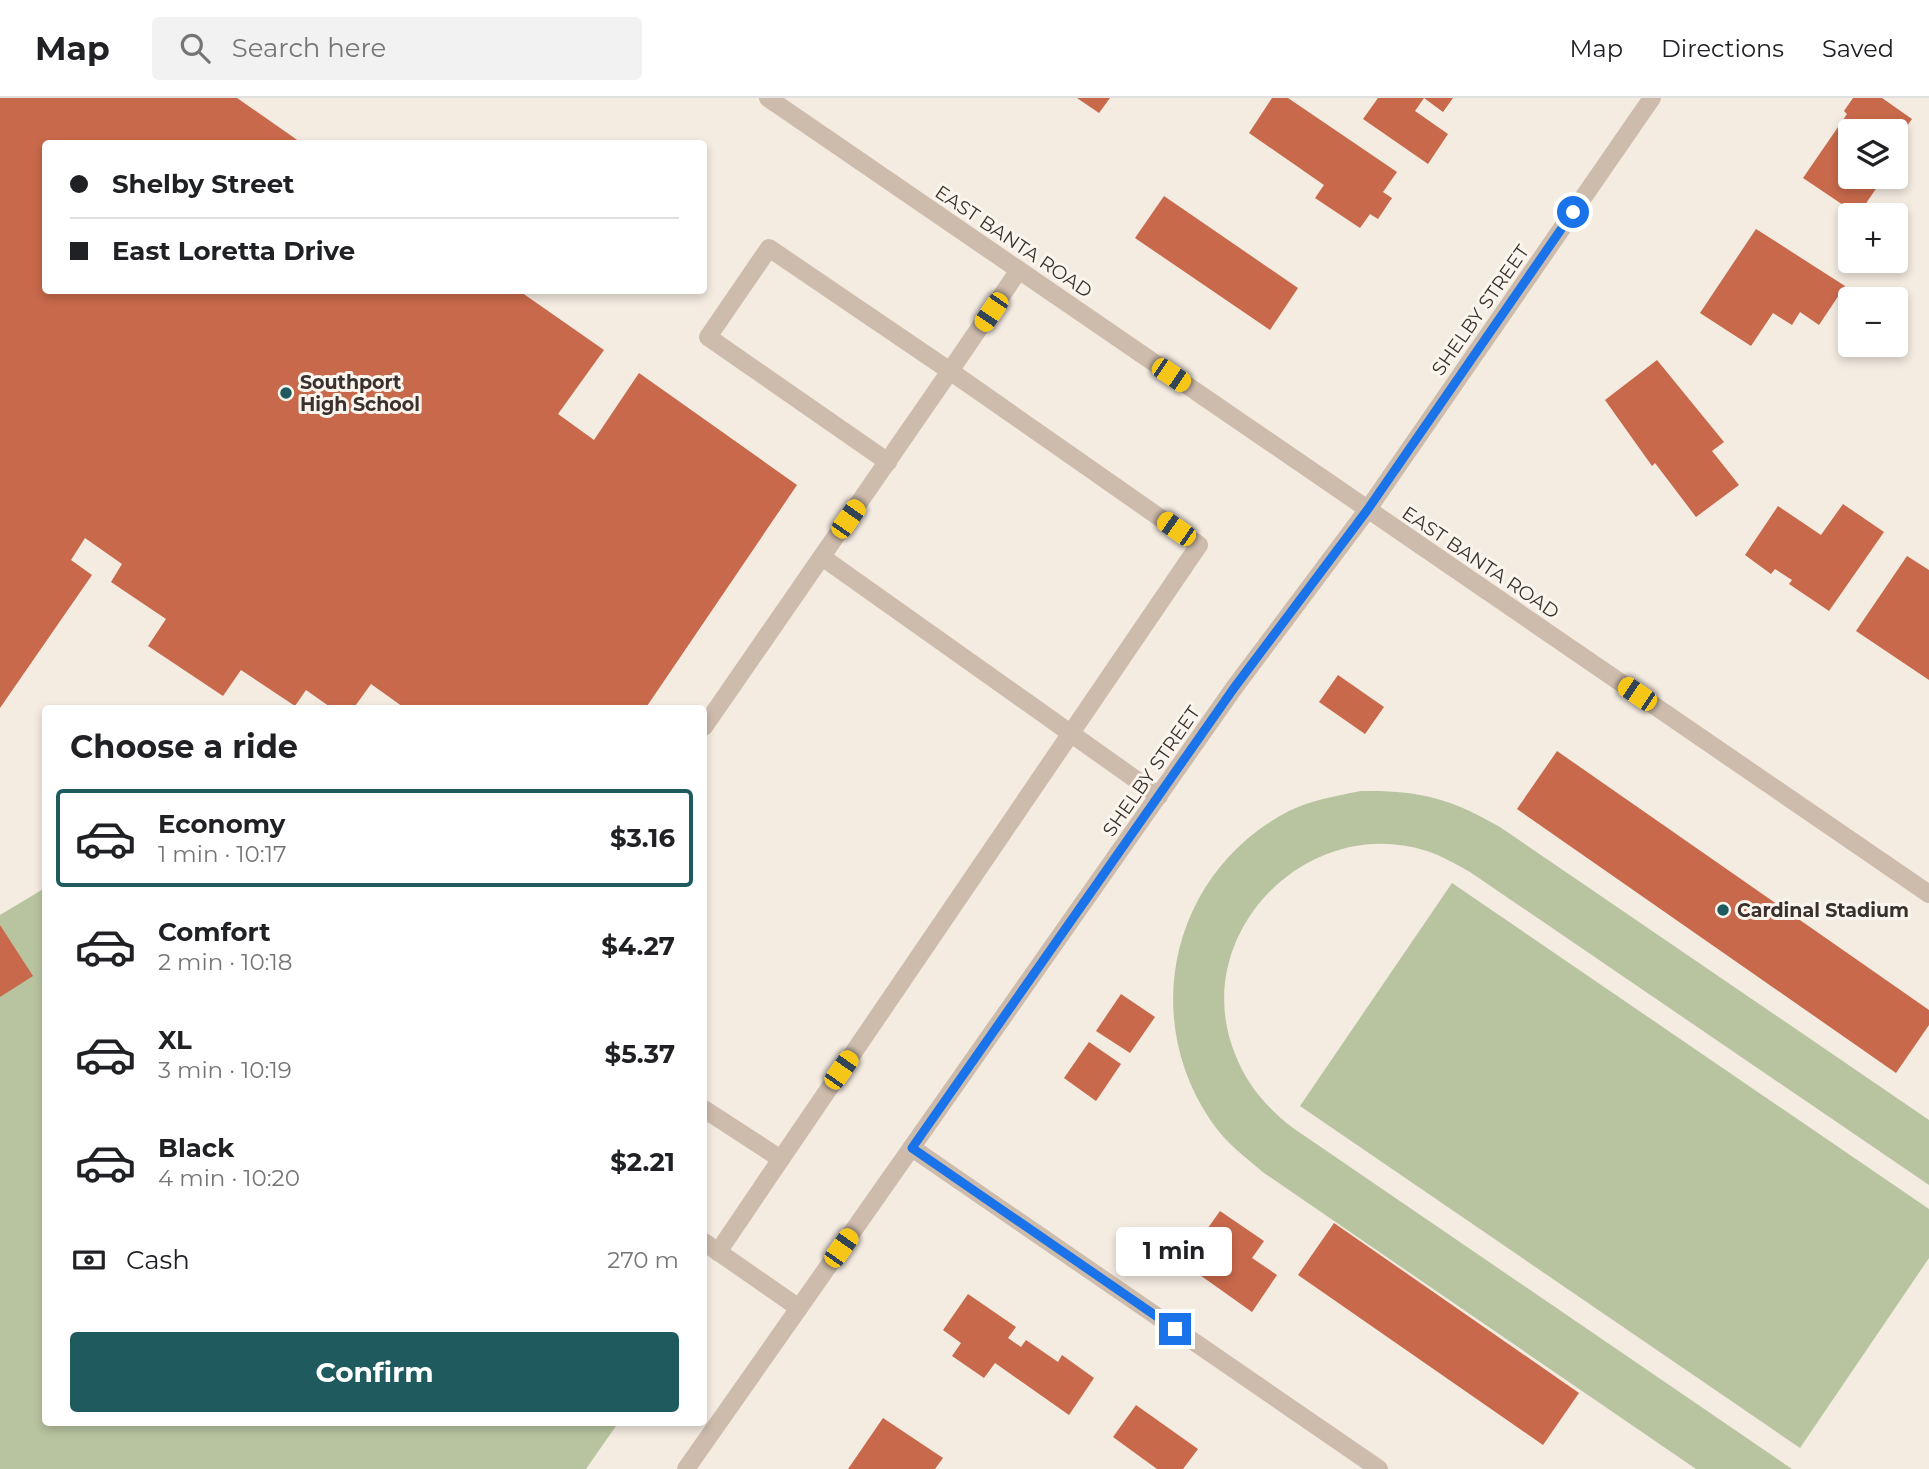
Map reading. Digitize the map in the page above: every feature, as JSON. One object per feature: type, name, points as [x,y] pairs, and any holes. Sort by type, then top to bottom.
[{"type":"street","name":"EAST BANTA ROAD","points":[[768,98],[1929,894]]},
{"type":"street","name":"SHELBY STREET","points":[[686,1469],[1234,688],[1368,509],[1652,98]]},
{"type":"street","points":[[799,1308],[711,1247],[781,1159],[1199,545],[769,248],[708,337],[888,462]]},
{"type":"street","points":[[707,723],[1019,270]]},
{"type":"street","points":[[822,557],[1159,796]]},
{"type":"street","points":[[707,1110],[781,1159]]},
{"type":"street","points":[[912,1148],[1379,1469]]},
{"type":"green space","points":[[1361,791],[1400,792],[1433,798],[1465,809],[1500,827],[1929,1120],[1929,1185],[1470,872],[1427,851],[1382,844],[1340,850],[1301,867],[1268,893],[1243,927],[1228,967],[1225,1010],[1240,1065],[1252,1086],[1275,1112],[1293,1128],[1792,1469],[1696,1469],[1264,1173],[1229,1142],[1211,1121],[1189,1079],[1176,1036],[1173,991],[1180,948],[1195,907],[1218,869],[1250,837],[1297,807]]},
{"type":"green space","points":[[1452,883],[1929,1209],[1929,1258],[1800,1448],[1300,1106]]},
{"type":"green space","points":[[42,890],[42,1426],[616,1426],[586,1469],[0,1469],[0,915]]},
{"type":"building","name":"Southport High School","points":[[0,98],[237,98],[297,140],[42,140],[42,294],[524,294],[604,350],[558,414],[594,440],[639,373],[797,485],[648,705],[400,705],[371,684],[356,705],[327,705],[306,690],[294,705],[241,670],[223,696],[148,646],[166,619],[111,582],[122,564],[85,538],[71,560],[92,575],[0,708]]},
{"type":"building","points":[[1077,98],[1110,98],[1099,113]]},
{"type":"building","points":[[1272,98],[1288,98],[1397,172],[1383,192],[1392,198],[1378,219],[1370,214],[1360,228],[1315,198],[1324,185],[1249,133]]},
{"type":"building","points":[[1378,98],[1424,98],[1415,111],[1448,134],[1428,164],[1363,119]]},
{"type":"building","points":[[1424,98],[1453,98],[1443,112]]},
{"type":"building","points":[[1853,98],[1882,98],[1912,119],[1908,125],[1908,119],[1844,119],[1847,114],[1844,111]]},
{"type":"building","points":[[1838,127],[1838,189],[1876,189],[1866,203],[1840,203],[1803,178]]},
{"type":"building","points":[[1164,196],[1298,288],[1270,330],[1135,238]]},
{"type":"building","points":[[1756,229],[1845,286],[1838,287],[1838,296],[1819,325],[1800,312],[1792,325],[1773,313],[1751,346],[1700,313]]},
{"type":"building","points":[[1657,360],[1724,442],[1712,451],[1739,485],[1696,517],[1655,463],[1652,466],[1605,400]]},
{"type":"building","points":[[1843,504],[1884,532],[1829,611],[1789,584],[1792,580],[1775,569],[1771,574],[1745,555],[1778,506],[1821,535]]},
{"type":"building","points":[[1907,556],[1929,570],[1929,680],[1856,631]]},
{"type":"building","points":[[1338,675],[1384,707],[1365,734],[1319,702]]},
{"type":"building","name":"Cardinal Stadium","points":[[1557,751],[1929,1010],[1929,1025],[1896,1073],[1517,809]]},
{"type":"building","points":[[0,925],[33,976],[0,997]]},
{"type":"building","points":[[1121,994],[1155,1017],[1130,1053],[1096,1031]]},
{"type":"building","points":[[1089,1042],[1121,1064],[1096,1101],[1064,1078]]},
{"type":"building","points":[[1220,1211],[1264,1241],[1252,1258],[1277,1275],[1252,1312],[1183,1263]]},
{"type":"building","points":[[1334,1223],[1579,1393],[1543,1445],[1298,1275]]},
{"type":"building","points":[[968,1294],[1016,1327],[1008,1338],[1021,1347],[1026,1340],[1058,1362],[1062,1355],[1094,1378],[1069,1415],[995,1363],[984,1378],[952,1356],[961,1343],[943,1330]]},
{"type":"building","points":[[1136,1405],[1198,1449],[1183,1469],[1157,1469],[1113,1437]]},
{"type":"building","points":[[883,1418],[943,1458],[935,1469],[848,1469]]},
{"type":"place","name":"Southport High School","points":[[286,393]]},
{"type":"place","name":"Cardinal Stadium","points":[[1723,910]]},
{"type":"route","points":[[1175,1329],[912,1148],[1234,688],[1368,509],[1573,212]]}]
